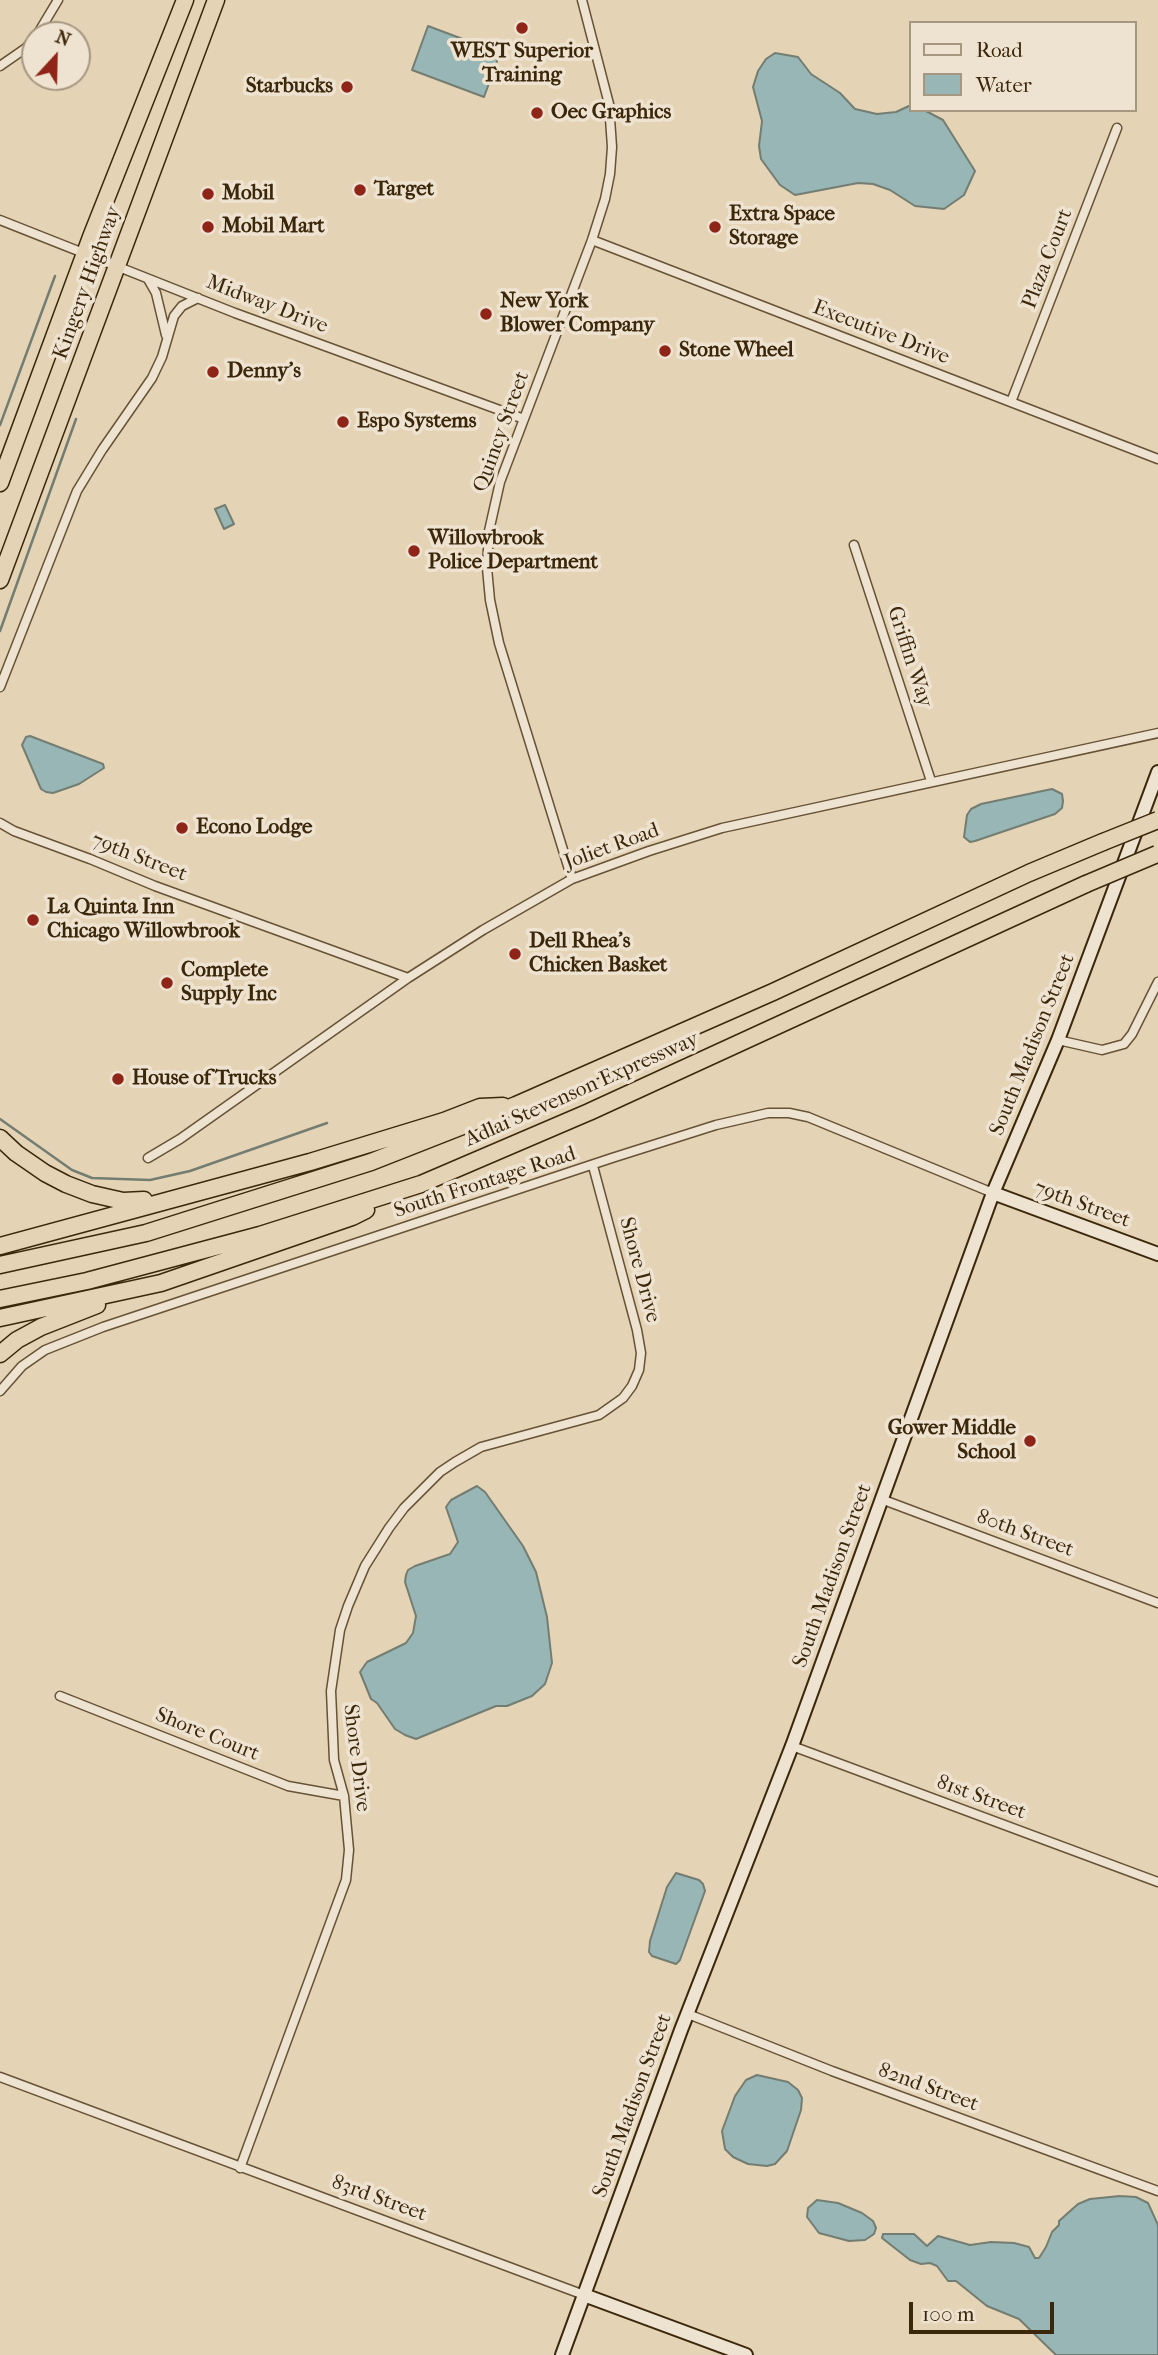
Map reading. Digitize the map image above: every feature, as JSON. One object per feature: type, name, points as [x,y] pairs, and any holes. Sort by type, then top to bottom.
[{"type":"highway","name":"Kingery Highway","points":[[0,483],[185,0]]},
{"type":"highway","name":"Kingery Highway","points":[[0,580],[216,0]]},
{"type":"highway","name":"Adlai Stevenson Expressway","points":[[0,1265],[146,1233],[371,1162],[516,1105],[773,992],[1029,873],[1158,820]]},
{"type":"highway","name":"Adlai Stevenson Expressway","points":[[0,1299],[87,1281],[260,1235],[421,1184],[578,1117],[1157,854]]},
{"type":"highway","points":[[0,1246],[310,1162],[444,1121],[480,1107],[516,1105]]},
{"type":"highway","points":[[0,1138],[45,1173],[92,1194],[123,1201],[175,1198]]},
{"type":"highway","points":[[0,1354],[41,1327],[352,1217],[421,1184]]},
{"type":"highway","points":[[0,1318],[161,1283]]},
{"type":"street","points":[[45,21],[58,0]]},
{"type":"street","name":"Quincy Street","points":[[572,879],[499,643],[489,594],[488,551],[492,513],[500,482],[592,240],[610,174],[612,123],[606,86],[582,0]]},
{"type":"street","points":[[0,66],[21,51]]},
{"type":"street","name":"Plaza Court","points":[[1011,402],[1117,128]]},
{"type":"street","name":"Midway Drive","points":[[0,220],[198,298],[524,419]]},
{"type":"street","name":"Executive Drive","points":[[592,240],[1158,459]]},
{"type":"street","points":[[148,279],[156,293],[167,338]]},
{"type":"street","points":[[0,687],[77,491],[152,378],[162,357],[174,316],[182,306],[198,298]]},
{"type":"street","name":"Griffin Way","points":[[854,545],[931,781]]},
{"type":"street","name":"Joliet Road","points":[[148,1158],[180,1139],[408,978],[572,879],[722,828],[1158,733]]},
{"type":"street","name":"South Madison Street","points":[[562,2355],[688,2014],[792,1746],[993,1193],[1058,1040],[1158,772]]},
{"type":"street","name":"79th Street","points":[[0,824],[155,886],[408,978]]},
{"type":"street","points":[[1058,1040],[1102,1050],[1124,1044],[1132,1034],[1158,982]]},
{"type":"street","name":"South Frontage Road","points":[[0,1391],[22,1366],[45,1350],[103,1327],[716,1125],[768,1113],[808,1117],[993,1193]]},
{"type":"street","name":"Shore Drive","points":[[240,2168],[345,1885],[349,1850],[344,1796],[334,1760],[331,1691],[336,1650],[355,1587],[365,1566],[389,1528],[417,1494],[440,1472],[481,1447],[599,1415],[623,1398],[635,1379],[641,1353],[637,1330],[593,1166]]},
{"type":"street","name":"79th Street","points":[[993,1193],[1158,1254]]},
{"type":"street","name":"80th Street","points":[[881,1499],[1158,1602]]},
{"type":"street","name":"Shore Court","points":[[60,1696],[288,1786],[344,1796]]},
{"type":"street","name":"81st Street","points":[[792,1746],[1158,1882]]},
{"type":"street","name":"82nd Street","points":[[688,2014],[832,2071],[1158,2191]]},
{"type":"street","name":"83rd Street","points":[[0,2077],[746,2355]]},
{"type":"water","points":[[428,26],[500,53],[484,97],[412,70]]},
{"type":"water","points":[[775,53],[798,57],[811,74],[840,93],[855,109],[877,114],[896,112],[909,106],[909,112],[928,112],[943,120],[975,171],[964,195],[944,209],[915,206],[890,190],[873,184],[858,183],[795,195],[780,185],[761,159],[759,146],[762,121],[753,87],[758,71],[766,59]]},
{"type":"water","points":[[225,505],[234,524],[224,529],[215,509]]},
{"type":"water","points":[[30,736],[103,764],[104,768],[79,784],[53,793],[46,792],[41,789],[22,745],[26,737]]},
{"type":"water","points":[[1052,789],[1062,794],[1063,801],[1062,808],[1055,814],[975,841],[970,842],[964,837],[967,815],[971,809],[981,804]]},
{"type":"water","points":[[477,1486],[485,1492],[523,1546],[536,1572],[547,1617],[552,1663],[545,1684],[532,1696],[507,1706],[496,1706],[416,1739],[395,1729],[377,1703],[371,1699],[360,1672],[367,1662],[406,1643],[413,1633],[416,1616],[405,1582],[408,1570],[450,1554],[458,1542],[446,1507],[451,1500]]},
{"type":"water","points":[[676,1873],[699,1880],[705,1891],[680,1960],[676,1964],[652,1956],[649,1952],[667,1887]]},
{"type":"water","points":[[757,2075],[788,2082],[798,2090],[802,2098],[801,2110],[787,2151],[775,2164],[767,2166],[748,2164],[733,2157],[725,2149],[722,2131],[735,2096],[746,2080]]},
{"type":"water","points":[[1136,2197],[1148,2203],[1158,2225],[1158,2355],[1056,2355],[1019,2319],[987,2306],[956,2281],[948,2281],[937,2266],[910,2260],[882,2238],[883,2234],[914,2234],[927,2246],[938,2236],[970,2245],[1014,2243],[1029,2247],[1035,2258],[1039,2258],[1059,2221],[1078,2204],[1090,2199]]},
{"type":"water","points":[[817,2200],[838,2203],[862,2213],[873,2221],[876,2228],[874,2234],[865,2240],[849,2241],[819,2233],[807,2217],[808,2208]]},
{"type":"waterway","points":[[0,425],[55,276]]},
{"type":"waterway","points":[[0,631],[76,419]]},
{"type":"waterway","points":[[0,1119],[72,1170],[92,1178],[150,1180],[190,1171],[327,1123]]},
{"type":"place","name":"WEST Superior Training","points":[[522,28]]},
{"type":"place","name":"Starbucks","points":[[347,87]]},
{"type":"place","name":"Oec Graphics","points":[[537,113]]},
{"type":"place","name":"Target","points":[[360,190]]},
{"type":"place","name":"Mobil","points":[[208,194]]},
{"type":"place","name":"Mobil Mart","points":[[208,227]]},
{"type":"place","name":"Extra Space Storage","points":[[715,227]]},
{"type":"place","name":"New York Blower Company","points":[[486,314]]},
{"type":"place","name":"Stone Wheel","points":[[665,351]]},
{"type":"place","name":"Denny's","points":[[213,372]]},
{"type":"place","name":"Espo Systems","points":[[343,422]]},
{"type":"place","name":"Willowbrook Police Department","points":[[414,551]]},
{"type":"place","name":"Econo Lodge","points":[[182,828]]},
{"type":"place","name":"La Quinta Inn Chicago Willowbrook","points":[[33,920]]},
{"type":"place","name":"Dell Rhea's Chicken Basket","points":[[515,954]]},
{"type":"place","name":"Complete Supply Inc","points":[[167,983]]},
{"type":"place","name":"House of Trucks","points":[[118,1079]]},
{"type":"place","name":"Gower Middle School","points":[[1030,1441]]}]
